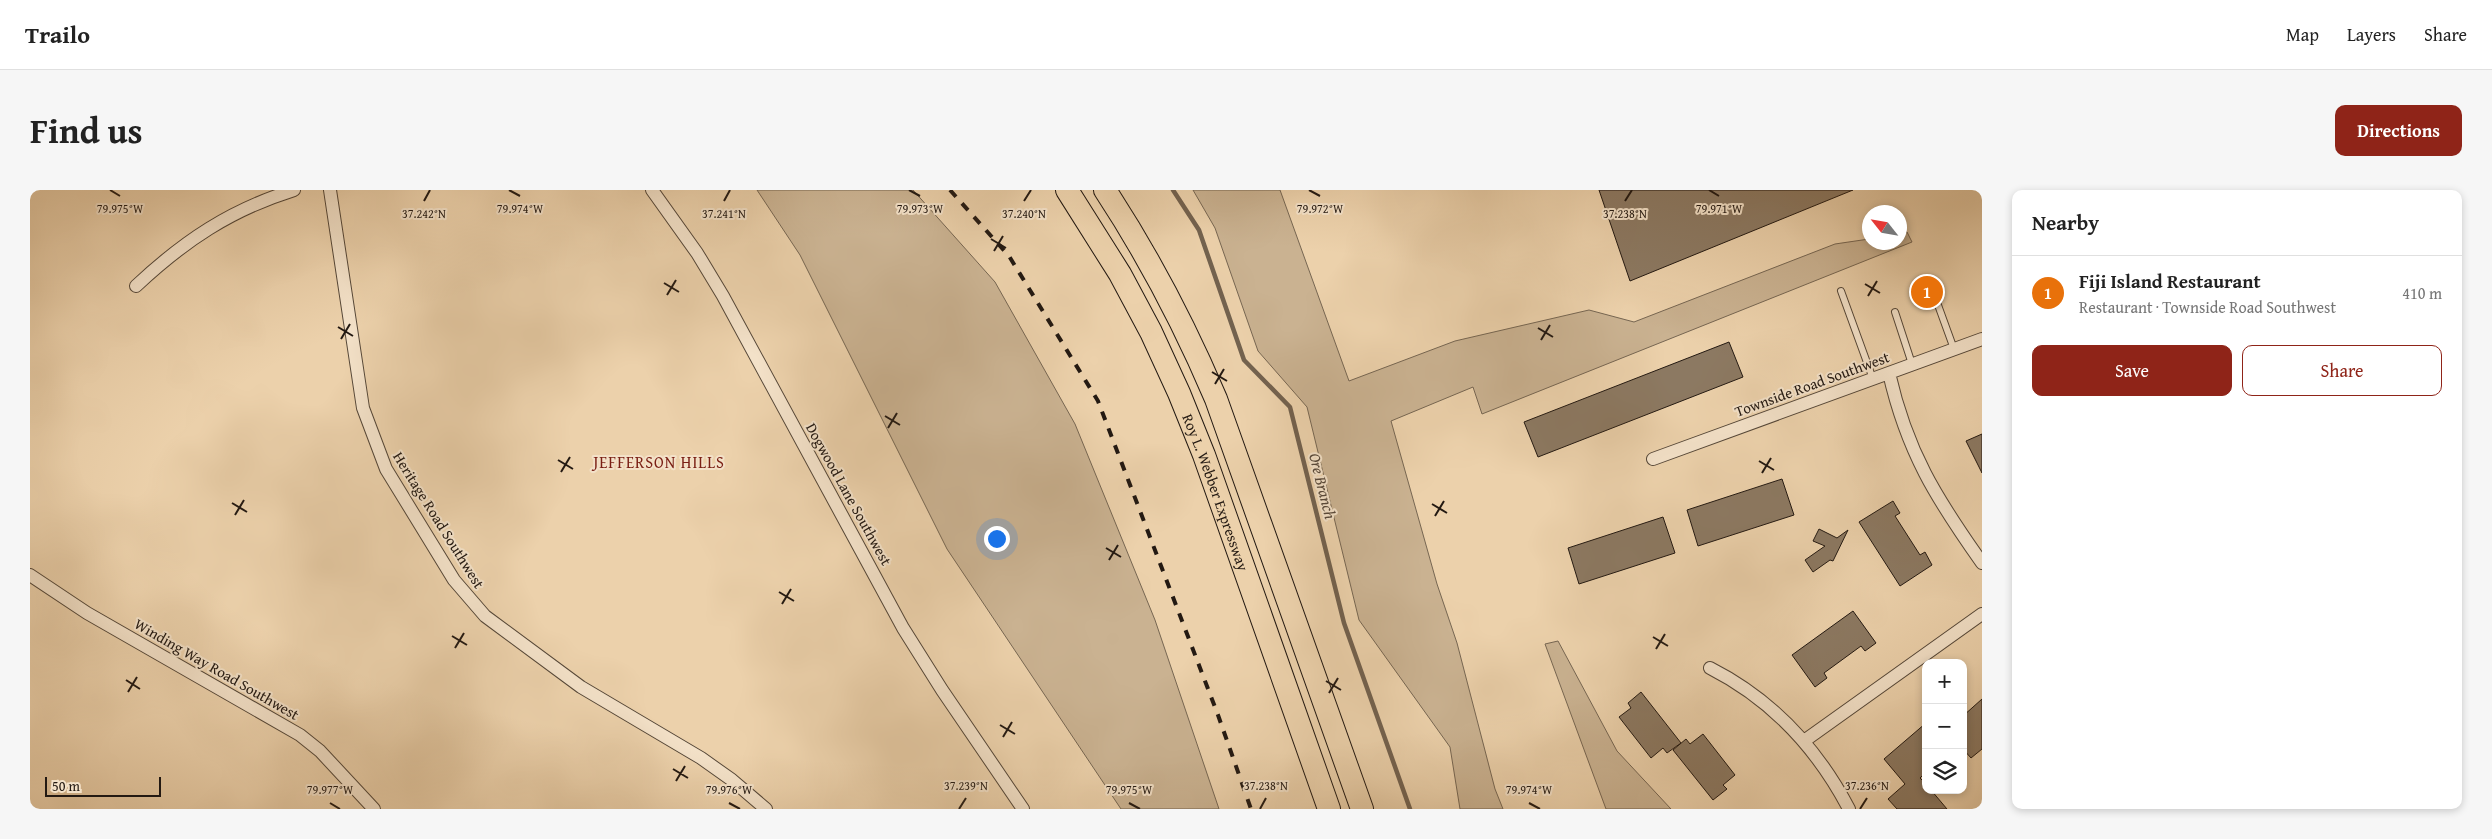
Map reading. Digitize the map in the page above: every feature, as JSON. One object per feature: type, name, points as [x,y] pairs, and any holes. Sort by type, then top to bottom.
[{"type":"highway","name":"Roy L. Webber Expressway","points":[[1067,190],[1120,274],[1151,332],[1179,393],[1204,455],[1329,809]]},
{"type":"highway","name":"Roy L. Webber Expressway","points":[[1105,190],[1166,292],[1193,344],[1212,390],[1362,809]]},
{"type":"street","points":[[136,286],[181,246],[206,229],[238,211],[294,190]]},
{"type":"street","name":"Heritage Road Southwest","points":[[330,190],[363,408],[372,436],[386,468],[454,580],[485,616],[537,657],[581,687],[701,758],[732,780],[766,809]]},
{"type":"street","name":"Dogwood Lane Southwest","points":[[652,190],[698,253],[723,296],[903,628],[942,690],[1023,809]]},
{"type":"street","name":"Townside Road Southwest","points":[[1653,459],[1982,339]]},
{"type":"street","points":[[1888,373],[1904,430],[1923,471],[1946,512],[1982,563]]},
{"type":"street","name":"Winding Way Road Southwest","points":[[30,575],[87,613],[300,735],[320,751],[374,809]]},
{"type":"street","points":[[1804,741],[1982,614]]},
{"type":"street","points":[[1710,668],[1737,682],[1759,697],[1804,741],[1823,766],[1849,809]]},
{"type":"lane","points":[[1841,291],[1873,379]]},
{"type":"lane","points":[[1938,304],[1954,349]]},
{"type":"lane","points":[[1895,312],[1912,364]]},
{"type":"shaded area","points":[[757,190],[913,190],[995,282],[1075,424],[1155,620],[1219,809],[1121,809],[947,549],[800,255]]},
{"type":"shaded area","points":[[1193,190],[1280,190],[1349,381],[1455,341],[1589,310],[1634,322],[1835,244],[1862,240],[1862,250],[1892,250],[1482,414],[1473,387],[1391,421],[1437,584],[1457,643],[1495,789],[1503,809],[1460,809],[1450,747],[1359,620],[1307,407],[1258,351],[1215,228]]},
{"type":"shaded area","points":[[1907,232],[1912,242],[1907,244]]},
{"type":"shaded area","points":[[1558,641],[1617,751],[1671,809],[1606,809],[1545,644]]},
{"type":"building","points":[[1599,190],[1853,190],[1630,281]]},
{"type":"building","points":[[1729,342],[1743,377],[1538,457],[1524,422]]},
{"type":"building","points":[[1982,434],[1982,473],[1966,441]]},
{"type":"building","points":[[1782,479],[1794,515],[1698,546],[1687,510]]},
{"type":"building","points":[[1893,501],[1900,513],[1895,516],[1920,555],[1925,552],[1932,565],[1900,586],[1859,522]]},
{"type":"building","points":[[1663,517],[1675,553],[1579,584],[1568,548]]},
{"type":"building","points":[[1819,529],[1837,538],[1848,530],[1833,561],[1830,560],[1813,572],[1805,560],[1825,546],[1813,541]]},
{"type":"building","points":[[1853,611],[1876,643],[1865,651],[1861,646],[1824,673],[1827,678],[1815,687],[1792,655]]},
{"type":"building","points":[[1641,692],[1681,743],[1667,753],[1663,748],[1651,758],[1619,717],[1631,708],[1628,703]]},
{"type":"building","points":[[1982,699],[1982,749],[1971,758],[1967,754],[1967,712]]},
{"type":"building","points":[[1922,726],[1922,776],[1920,778],[1922,780],[1922,794],[1934,794],[1947,809],[1897,809],[1888,799],[1905,784],[1884,759]]},
{"type":"building","points":[[1703,734],[1735,775],[1723,785],[1727,789],[1713,800],[1673,750],[1686,739],[1690,744]]},
{"type":"waterway","name":"Ore Branch","points":[[1173,190],[1199,230],[1244,360],[1290,407],[1344,623],[1410,809]]},
{"type":"railway","points":[[950,190],[1009,256],[1098,401],[1218,715],[1251,809]]},
{"type":"place","name":"Fiji Island Restaurant","points":[[1927,292]]},
{"type":"district","name":"JEFFERSON HILLS","points":[[659,462]]}]
